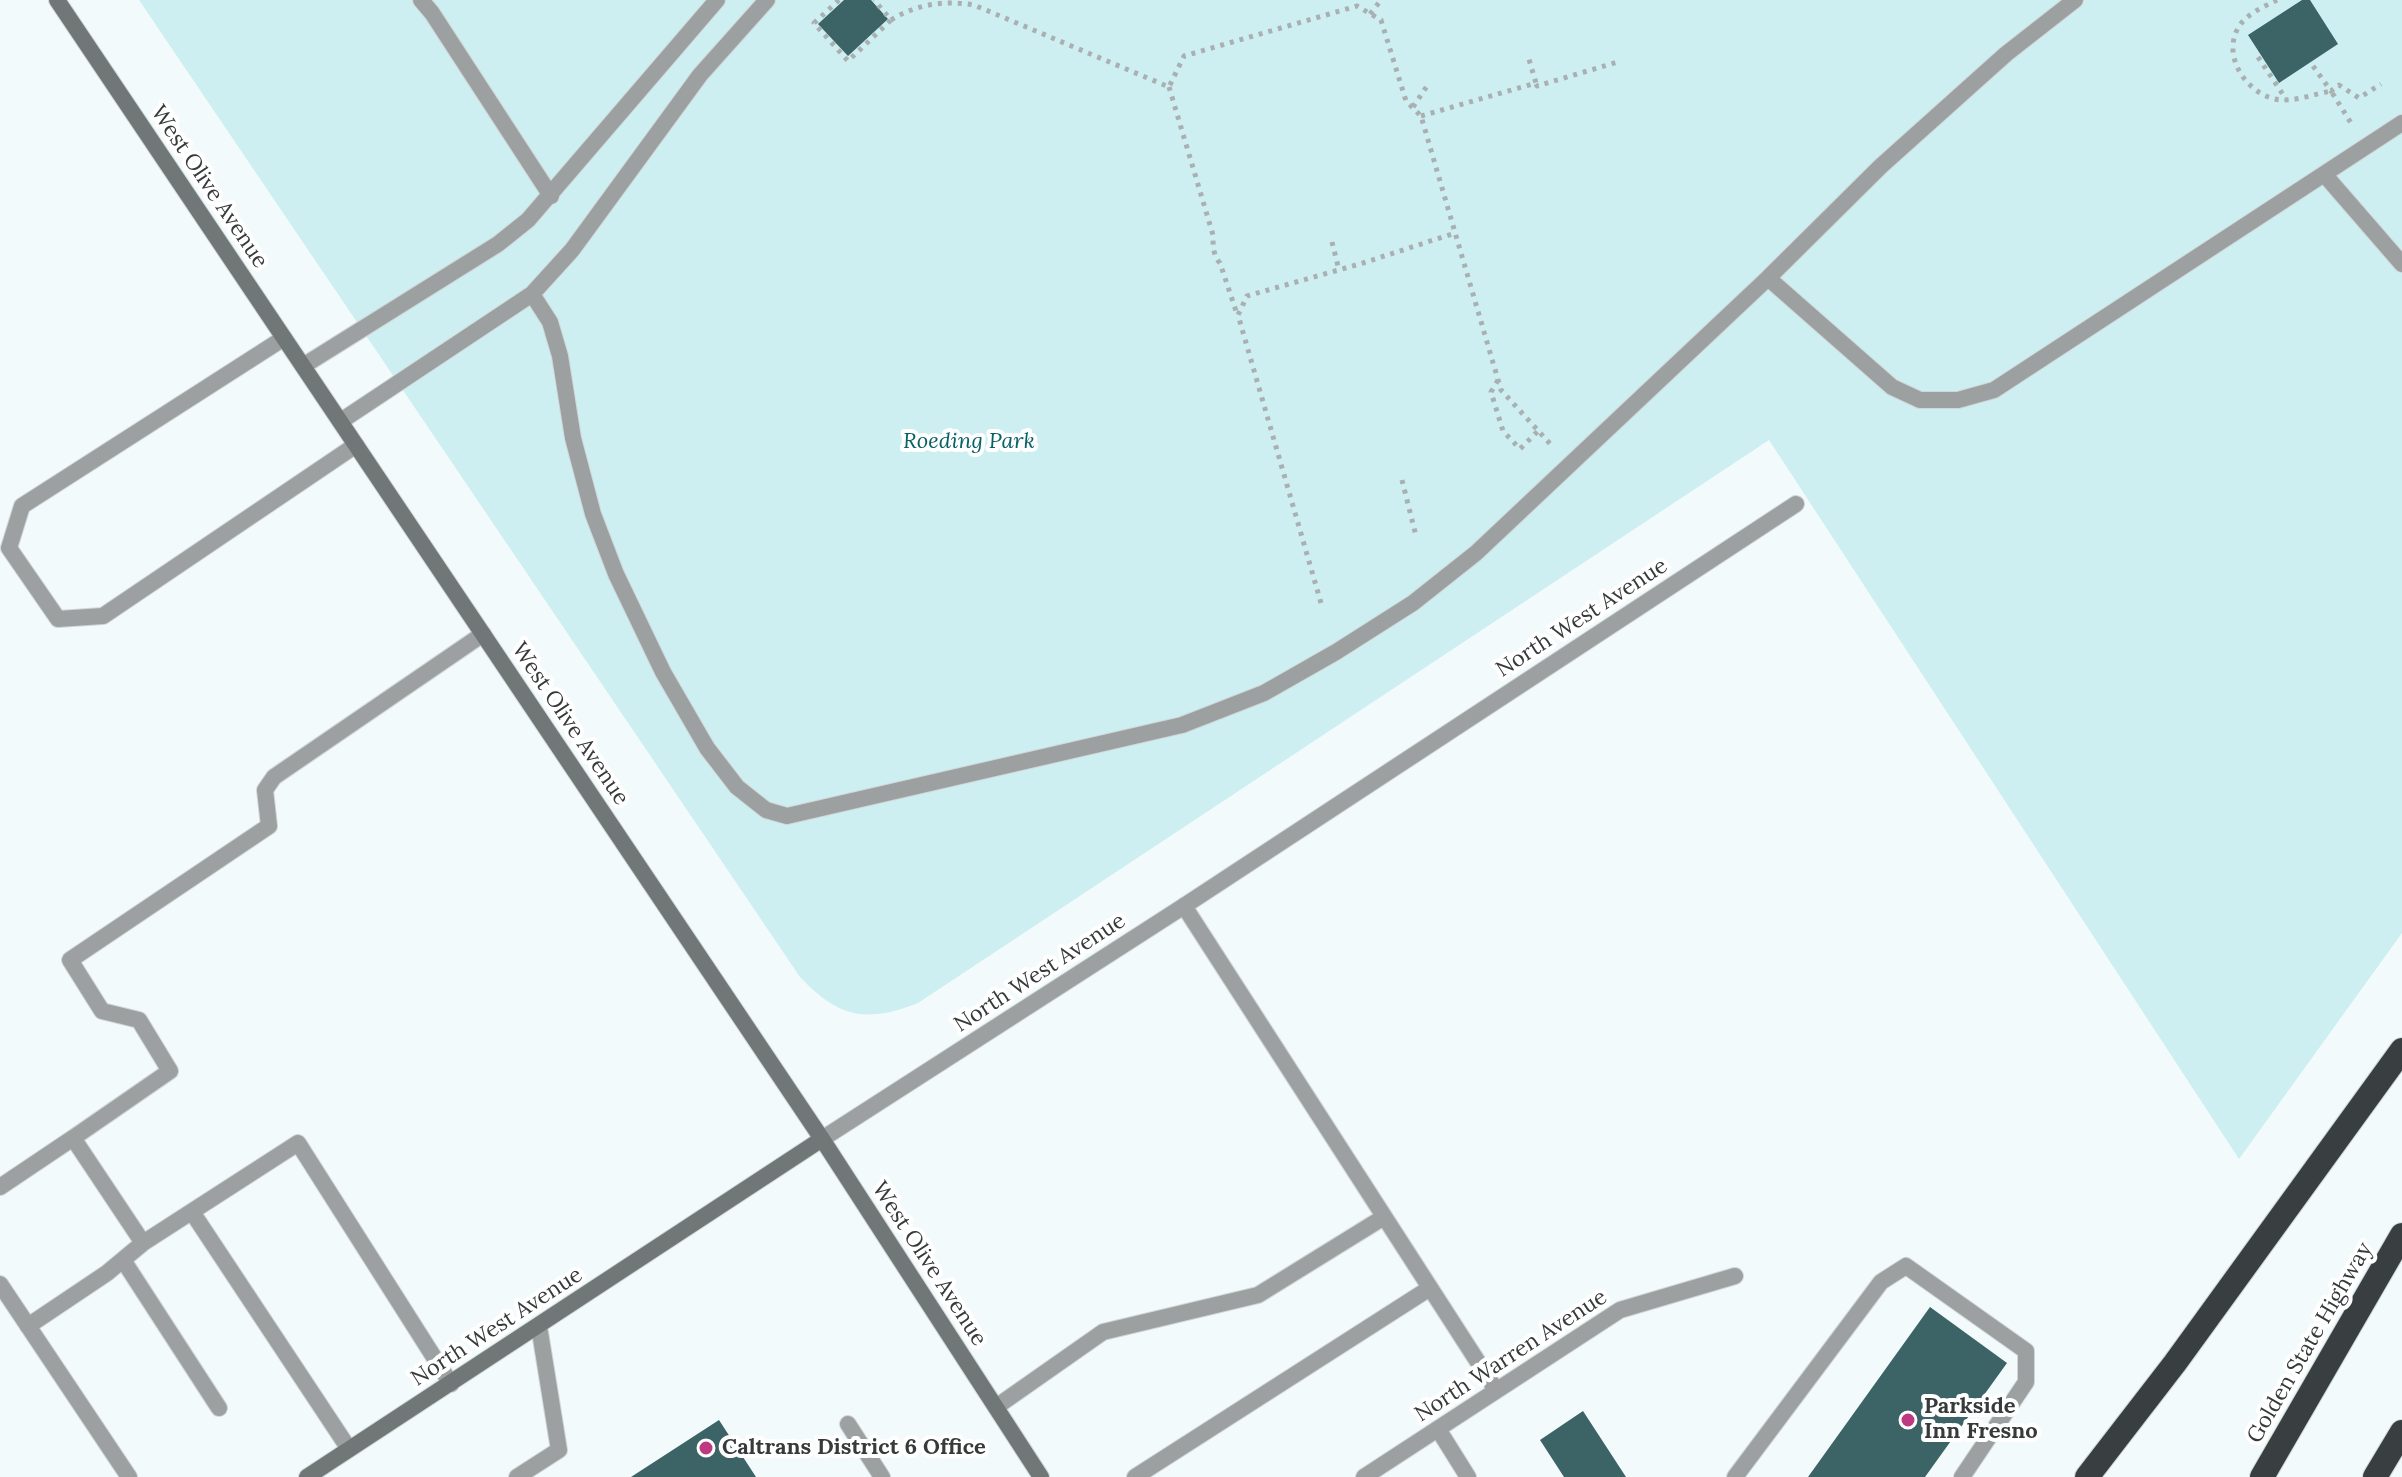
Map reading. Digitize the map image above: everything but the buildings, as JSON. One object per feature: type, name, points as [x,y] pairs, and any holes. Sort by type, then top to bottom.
[{"type":"highway","points":[[2087,1477],[2175,1363],[2402,1050]]},
{"type":"highway","name":"Golden State Highway","points":[[2262,1477],[2402,1235]]},
{"type":"highway","points":[[2375,1477],[2402,1432]]},
{"type":"main road","name":"West Olive Avenue","points":[[57,0],[822,1139],[1041,1477]]},
{"type":"main road","name":"North West Avenue","points":[[307,1477],[822,1139]]},
{"type":"street","points":[[421,0],[551,196]]},
{"type":"street","points":[[303,366],[498,244],[528,220],[717,0]]},
{"type":"street","points":[[341,421],[532,294],[572,250],[700,75],[767,0]]},
{"type":"street","points":[[532,294],[550,322],[560,356],[573,438],[593,514],[616,574],[663,672],[707,748],[737,787],[766,810],[787,816],[1182,725],[1264,693],[1336,652],[1413,603],[1476,553],[1768,278],[1881,166],[2006,54],[2075,0]]},
{"type":"street","points":[[1768,278],[1892,387],[1920,400],[1958,400],[1994,390],[2402,123]]},
{"type":"street","points":[[2324,174],[2402,264]]},
{"type":"street","points":[[284,338],[22,506],[9,548],[58,619],[103,616],[356,445]]},
{"type":"street","name":"North West Avenue","points":[[822,1139],[1184,906],[1796,504]]},
{"type":"street","points":[[0,1187],[170,1071],[139,1020],[102,1011],[70,960],[269,826],[265,790],[274,777],[483,634]]},
{"type":"street","points":[[1184,906],[1496,1390]]},
{"type":"street","points":[[73,1138],[143,1243]]},
{"type":"street","points":[[28,1326],[143,1243],[298,1143],[451,1384]]},
{"type":"street","points":[[192,1212],[349,1449]]},
{"type":"street","points":[[996,1407],[1103,1332],[1258,1295],[1384,1217]]},
{"type":"street","points":[[123,1260],[219,1408]]},
{"type":"street","points":[[1735,1477],[1881,1282],[1906,1266],[2026,1351],[2026,1382],[1962,1477]]},
{"type":"street","name":"North Warren Avenue","points":[[1364,1477],[1620,1310],[1735,1276]]},
{"type":"street","points":[[0,1284],[129,1477]]},
{"type":"street","points":[[1135,1477],[1430,1288]]},
{"type":"street","points":[[517,1477],[559,1450],[539,1326]]},
{"type":"street","points":[[848,1424],[882,1477]]},
{"type":"street","points":[[1438,1429],[1468,1477]]},
{"type":"path","points":[[874,0],[891,20]]},
{"type":"path","points":[[1370,14],[1381,0]]},
{"type":"path","points":[[2277,0],[2244,20],[2235,31],[2234,55],[2247,83],[2277,100],[2331,91],[2339,85],[2359,98],[2381,84]]},
{"type":"path","points":[[835,1],[814,23],[848,61],[891,20],[904,12],[934,2],[955,1],[974,5],[1169,87]]},
{"type":"path","points":[[1321,603],[1238,315],[1216,259],[1213,235],[1169,87],[1184,56],[1357,6],[1381,20],[1406,101],[1421,116],[1501,390],[1569,466]]},
{"type":"path","points":[[1528,56],[1537,86],[1621,61]]},
{"type":"path","points":[[2258,57],[2287,100]]},
{"type":"path","points":[[2313,66],[2366,147]]},
{"type":"path","points":[[1413,107],[1429,83]]},
{"type":"path","points":[[1421,116],[1536,83]]},
{"type":"path","points":[[1238,315],[1247,296],[1455,233]]},
{"type":"path","points":[[1332,242],[1339,270]]},
{"type":"path","points":[[1498,380],[1491,392],[1503,431],[1520,449],[1538,431]]},
{"type":"path","points":[[1402,480],[1416,536]]},
{"type":"green space","name":"Roeding Park","points":[[139,0],[2402,0],[2402,933],[2239,1159],[1769,440],[918,1003],[899,1010],[867,1015],[840,1008],[827,1001],[800,977]]},
{"type":"place","name":"Parkside Inn Fresno","points":[[1908,1420]]},
{"type":"place","name":"Caltrans District 6 Office","points":[[706,1448]]}]
